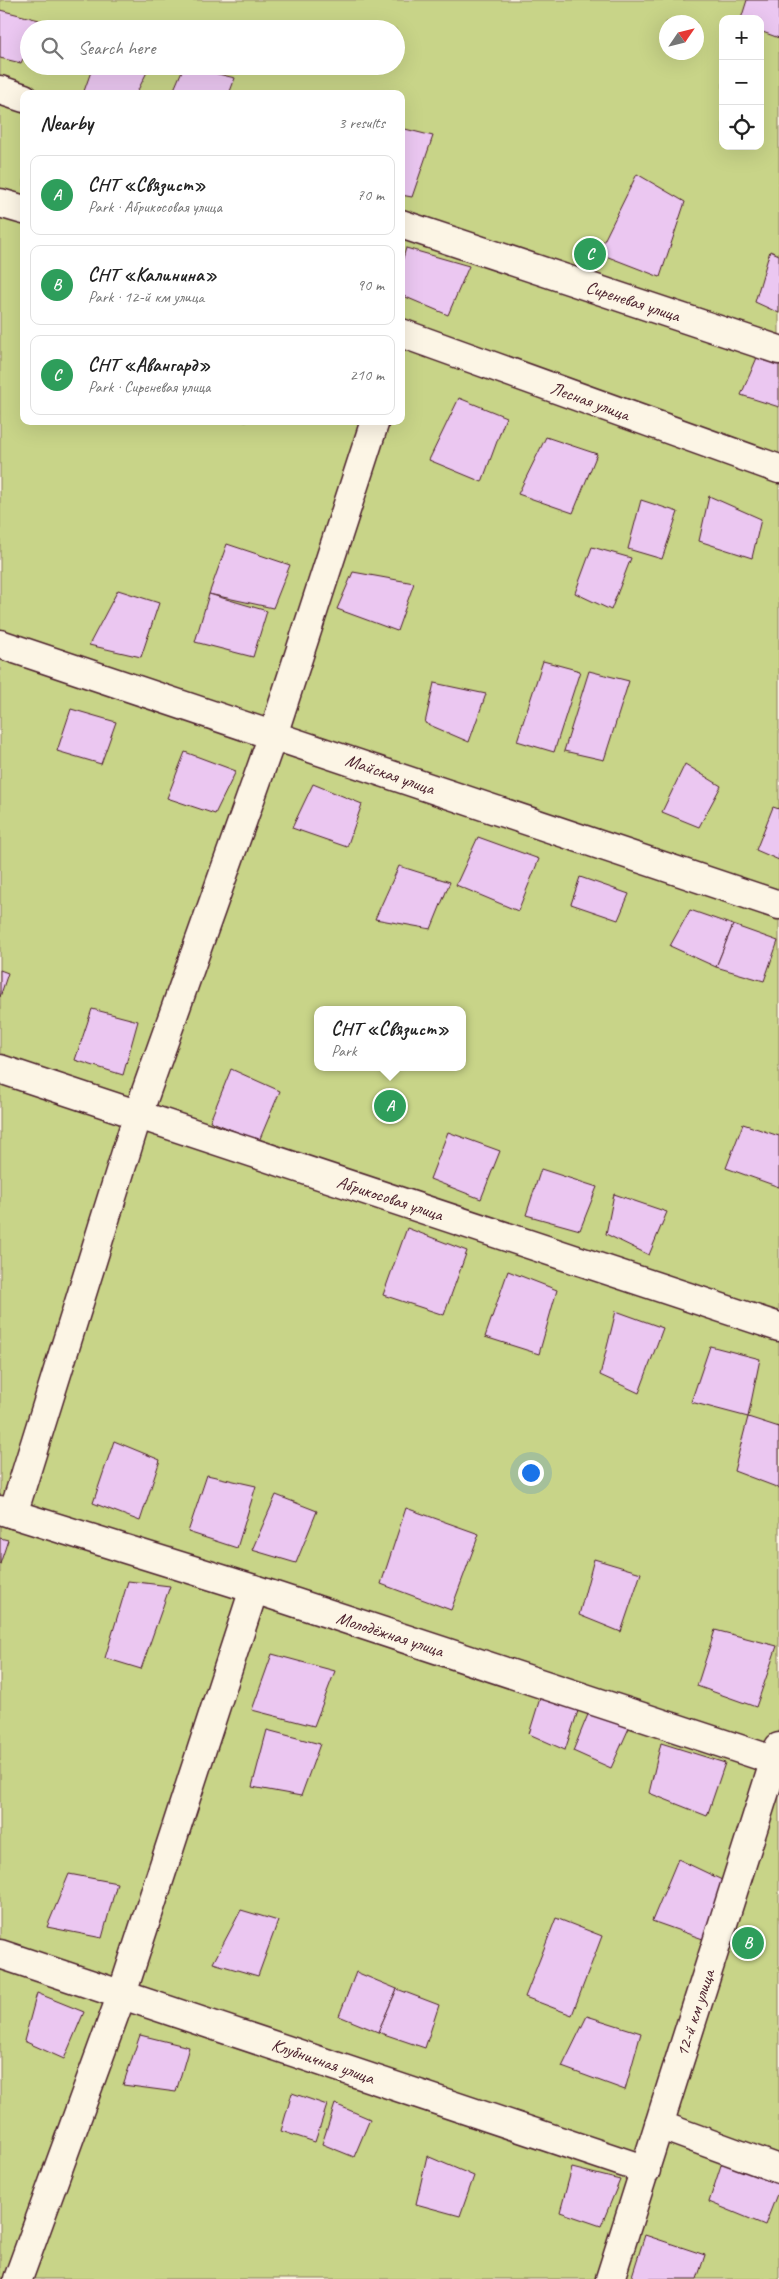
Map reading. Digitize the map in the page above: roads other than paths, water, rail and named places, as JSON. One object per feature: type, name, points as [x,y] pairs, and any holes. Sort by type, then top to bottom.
[{"type":"street","points":[[0,90],[20,97]]},
{"type":"street","points":[[0,203],[20,209]]},
{"type":"street","name":"Сиреневая улица","points":[[405,225],[779,350]]},
{"type":"street","name":"Лесная улица","points":[[405,336],[779,469]]},
{"type":"street","points":[[6,1512],[138,1114],[273,735],[373,425]]},
{"type":"street","name":"Майская улица","points":[[0,644],[779,906]]},
{"type":"street","name":"Абрикосовая улица","points":[[0,1069],[779,1327]]},
{"type":"street","name":"Молодёжная улица","points":[[6,1512],[254,1589],[778,1757]]},
{"type":"street","points":[[18,2279],[122,1994],[254,1589]]},
{"type":"street","name":"12-й км улица","points":[[610,2279],[778,1757]]},
{"type":"street","name":"Клубничная улица","points":[[0,1954],[646,2170]]},
{"type":"street","points":[[659,2125],[779,2169]]},
{"type":"place","name":"СНТ «Авангард»","points":[[590,254]]},
{"type":"place","name":"СНТ «Связист»","points":[[390,1106]]},
{"type":"place","name":"СНТ «Калинина»","points":[[748,1943]]}]
